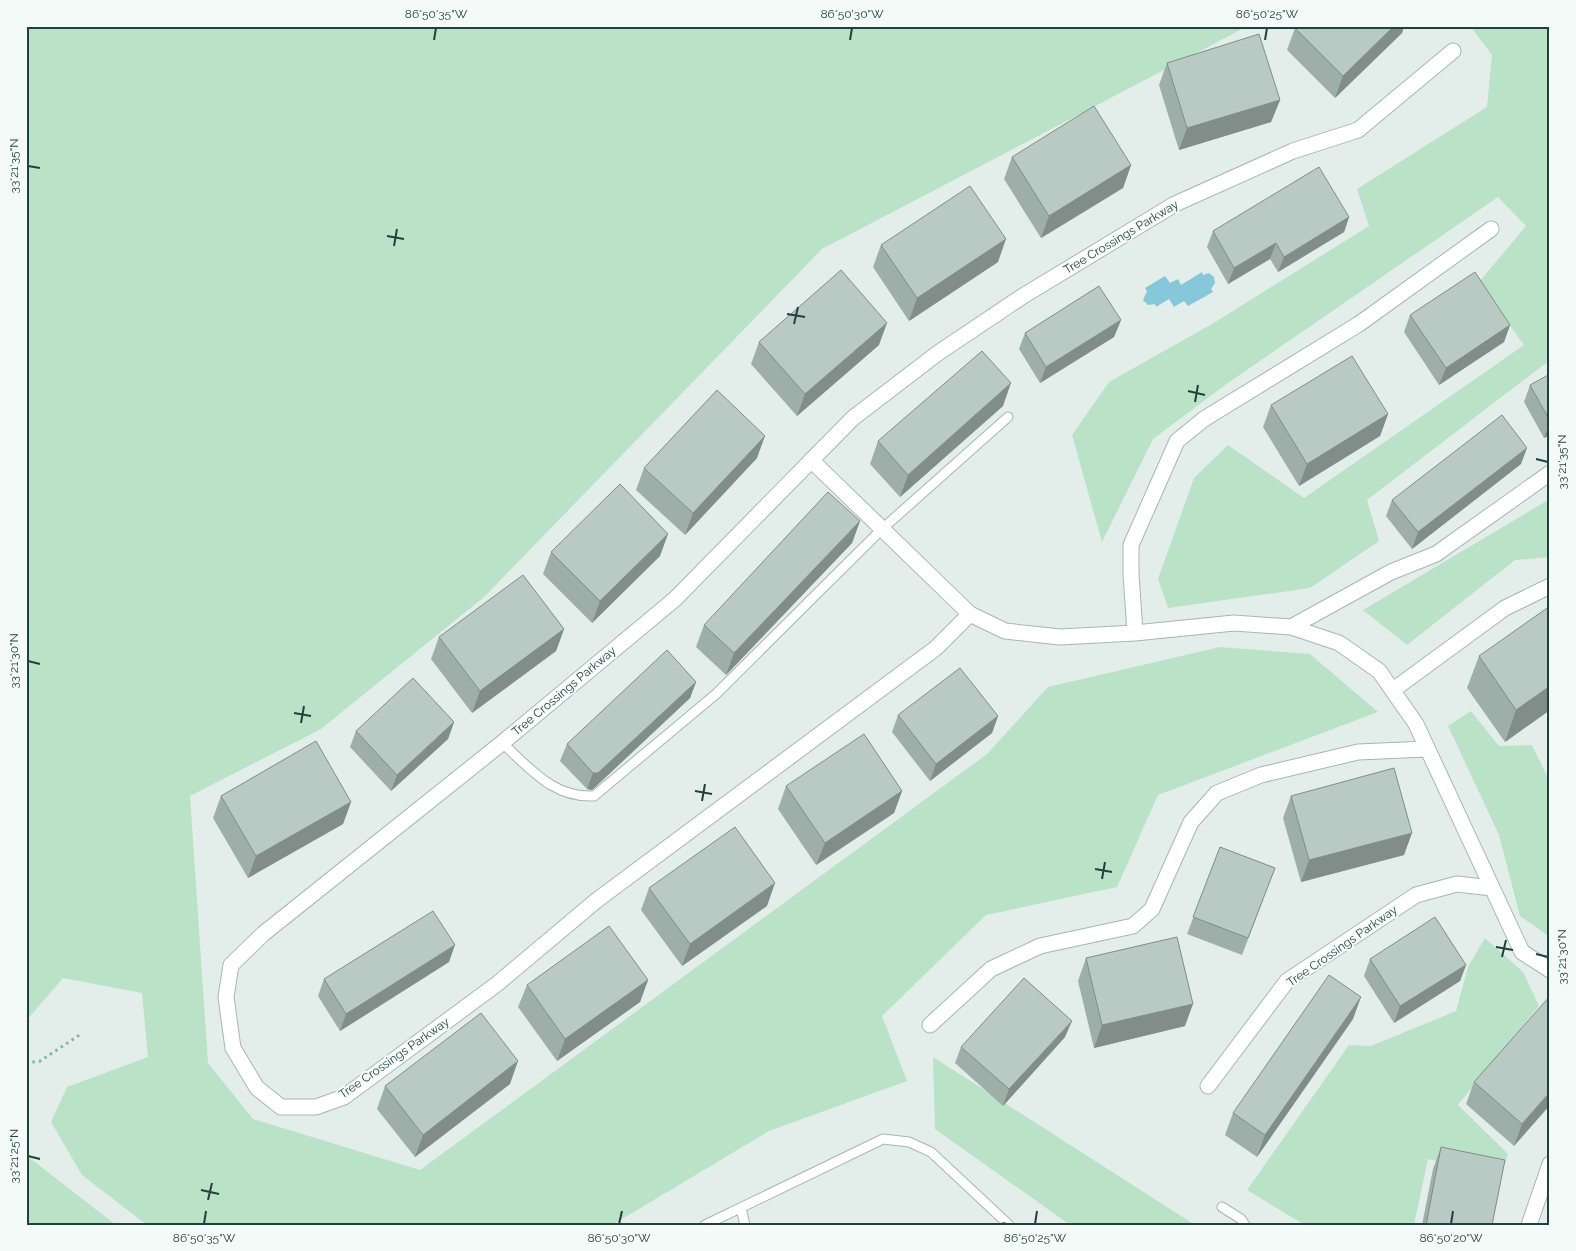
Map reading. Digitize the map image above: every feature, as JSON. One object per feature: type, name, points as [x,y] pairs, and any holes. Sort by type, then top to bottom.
[{"type":"street","name":"Tree Crossings Parkway","points":[[970,614],[936,648],[597,900],[497,984],[344,1097],[316,1107],[280,1107],[257,1088],[233,1048],[226,997],[231,965],[263,934],[502,743],[675,599],[853,418],[938,353],[1023,296],[1175,204],[1293,151],[1358,130],[1453,51]]},
{"type":"street","points":[[1135,633],[1131,545],[1177,441],[1204,419],[1359,324],[1491,229]]},
{"type":"street","points":[[811,460],[881,530],[970,614],[1005,631],[1060,637],[1135,633],[1234,623],[1291,626],[1339,643],[1379,671],[1416,724],[1522,952],[1550,970]]},
{"type":"street","points":[[1291,626],[1391,572],[1436,554],[1550,473]]},
{"type":"street","points":[[1393,690],[1505,608],[1550,586]]},
{"type":"street","points":[[930,1025],[991,969],[1040,946],[1133,926],[1152,909],[1191,822],[1217,793],[1261,774],[1358,752],[1427,748]]},
{"type":"street","name":"Tree Crossings Parkway","points":[[1208,1086],[1287,981],[1416,895],[1457,884],[1492,888]]},
{"type":"street","points":[[1529,1225],[1550,1164]]},
{"type":"lane","points":[[502,743],[550,786],[576,797],[594,796],[716,694],[881,530],[1008,416]]},
{"type":"lane","points":[[705,1225],[883,1139],[909,1142],[931,1152],[1009,1225]]},
{"type":"lane","points":[[1222,1207],[1241,1219],[1245,1225]]},
{"type":"lane","points":[[741,1208],[745,1225]]},
{"type":"path","points":[[26,1063],[40,1060],[81,1034]]},
{"type":"green space","points":[[26,26],[1248,26],[822,249],[484,597],[321,729],[190,796],[208,1063],[253,1119],[420,1170],[987,754],[1048,687],[1220,647],[1310,654],[1378,712],[1158,795],[1117,887],[986,915],[882,1016],[907,1081],[769,1131],[612,1225],[147,1225],[82,1175],[51,1122],[67,1087],[148,1057],[142,993],[63,978],[26,1021]]},
{"type":"green space","points":[[1470,26],[1550,26],[1550,360],[1367,500],[1379,541],[1310,588],[1168,608],[1158,579],[1194,478],[1228,445],[1304,498],[1524,345],[1479,282],[1526,226],[1498,197],[1225,385],[1153,439],[1102,542],[1072,435],[1109,382],[1212,324],[1369,226],[1357,189],[1487,107],[1492,55]]},
{"type":"green space","points":[[1550,499],[1550,557],[1515,560],[1407,645],[1363,610]]},
{"type":"green space","points":[[1471,711],[1499,746],[1532,745],[1550,782],[1550,937],[1520,916],[1499,835],[1448,726]]},
{"type":"green space","points":[[1485,938],[1523,972],[1539,1006],[1458,1105],[1508,1154],[1501,1176],[1428,1159],[1414,1225],[1305,1225],[1247,1190],[1349,1045],[1371,1046],[1456,1011],[1468,967]]},
{"type":"green space","points":[[933,1057],[1195,1225],[1070,1225],[935,1129]]},
{"type":"green space","points":[[26,1155],[116,1225],[26,1225]]},
{"type":"water","points":[[1202,272],[1203,275],[1209,273],[1214,277],[1215,283],[1211,289],[1213,292],[1188,306],[1184,301],[1174,307],[1169,299],[1156,307],[1155,304],[1148,305],[1143,300],[1147,291],[1145,288],[1165,276],[1170,283],[1178,279],[1181,285]]},
{"type":"building","points":[[1297,26],[1394,26],[1343,76],[1295,28]]},
{"type":"building","points":[[1259,34],[1280,100],[1187,128],[1167,63]]},
{"type":"building","points":[[1094,106],[1131,165],[1049,216],[1012,157]]},
{"type":"building","points":[[1319,167],[1349,217],[1284,257],[1276,243],[1234,268],[1213,231]]},
{"type":"building","points":[[970,186],[1006,239],[917,298],[881,245]]},
{"type":"building","points":[[841,270],[887,323],[805,394],[759,342]]},
{"type":"building","points":[[1475,272],[1510,325],[1446,368],[1410,315]]},
{"type":"building","points":[[1099,286],[1121,320],[1046,367],[1025,333]]},
{"type":"building","points":[[982,351],[1011,383],[908,475],[878,441]]},
{"type":"building","points":[[1352,356],[1388,414],[1307,464],[1271,405]]},
{"type":"building","points":[[1550,374],[1550,421],[1530,385]]},
{"type":"building","points":[[717,390],[765,436],[693,513],[644,468]]},
{"type":"building","points":[[1502,415],[1527,448],[1418,532],[1392,500]]},
{"type":"building","points":[[620,484],[668,534],[600,601],[551,552]]},
{"type":"building","points":[[828,492],[860,521],[734,653],[704,625]]},
{"type":"building","points":[[523,575],[564,629],[480,691],[439,637]]},
{"type":"building","points":[[1550,606],[1550,686],[1516,710],[1479,656]]},
{"type":"building","points":[[667,650],[696,682],[598,773],[593,773],[567,744]]},
{"type":"building","points":[[960,668],[998,716],[936,764],[898,715]]},
{"type":"building","points":[[413,678],[454,722],[397,775],[356,731]]},
{"type":"building","points":[[864,734],[902,791],[825,843],[786,786]]},
{"type":"building","points":[[316,741],[351,802],[256,856],[221,796]]},
{"type":"building","points":[[1394,768],[1412,833],[1309,860],[1291,796]]},
{"type":"building","points":[[735,827],[775,883],[690,944],[649,888]]},
{"type":"building","points":[[1220,847],[1275,868],[1248,938],[1193,917]]},
{"type":"building","points":[[433,911],[455,945],[346,1014],[324,979]]},
{"type":"building","points":[[1435,917],[1466,965],[1400,1006],[1370,959]]},
{"type":"building","points":[[609,926],[648,980],[565,1039],[527,985]]},
{"type":"building","points":[[1177,937],[1193,1004],[1102,1025],[1086,958]]},
{"type":"building","points":[[1329,975],[1361,997],[1265,1135],[1233,1113]]},
{"type":"building","points":[[1024,978],[1072,1021],[1009,1089],[961,1047]]},
{"type":"building","points":[[1550,996],[1550,1092],[1522,1124],[1474,1082]]},
{"type":"building","points":[[481,1013],[518,1061],[423,1135],[385,1086]]},
{"type":"building","points":[[1441,1147],[1505,1160],[1492,1225],[1426,1225]]},
{"type":"building","points":[[1005,1222],[1006,1225],[995,1225]]}]
